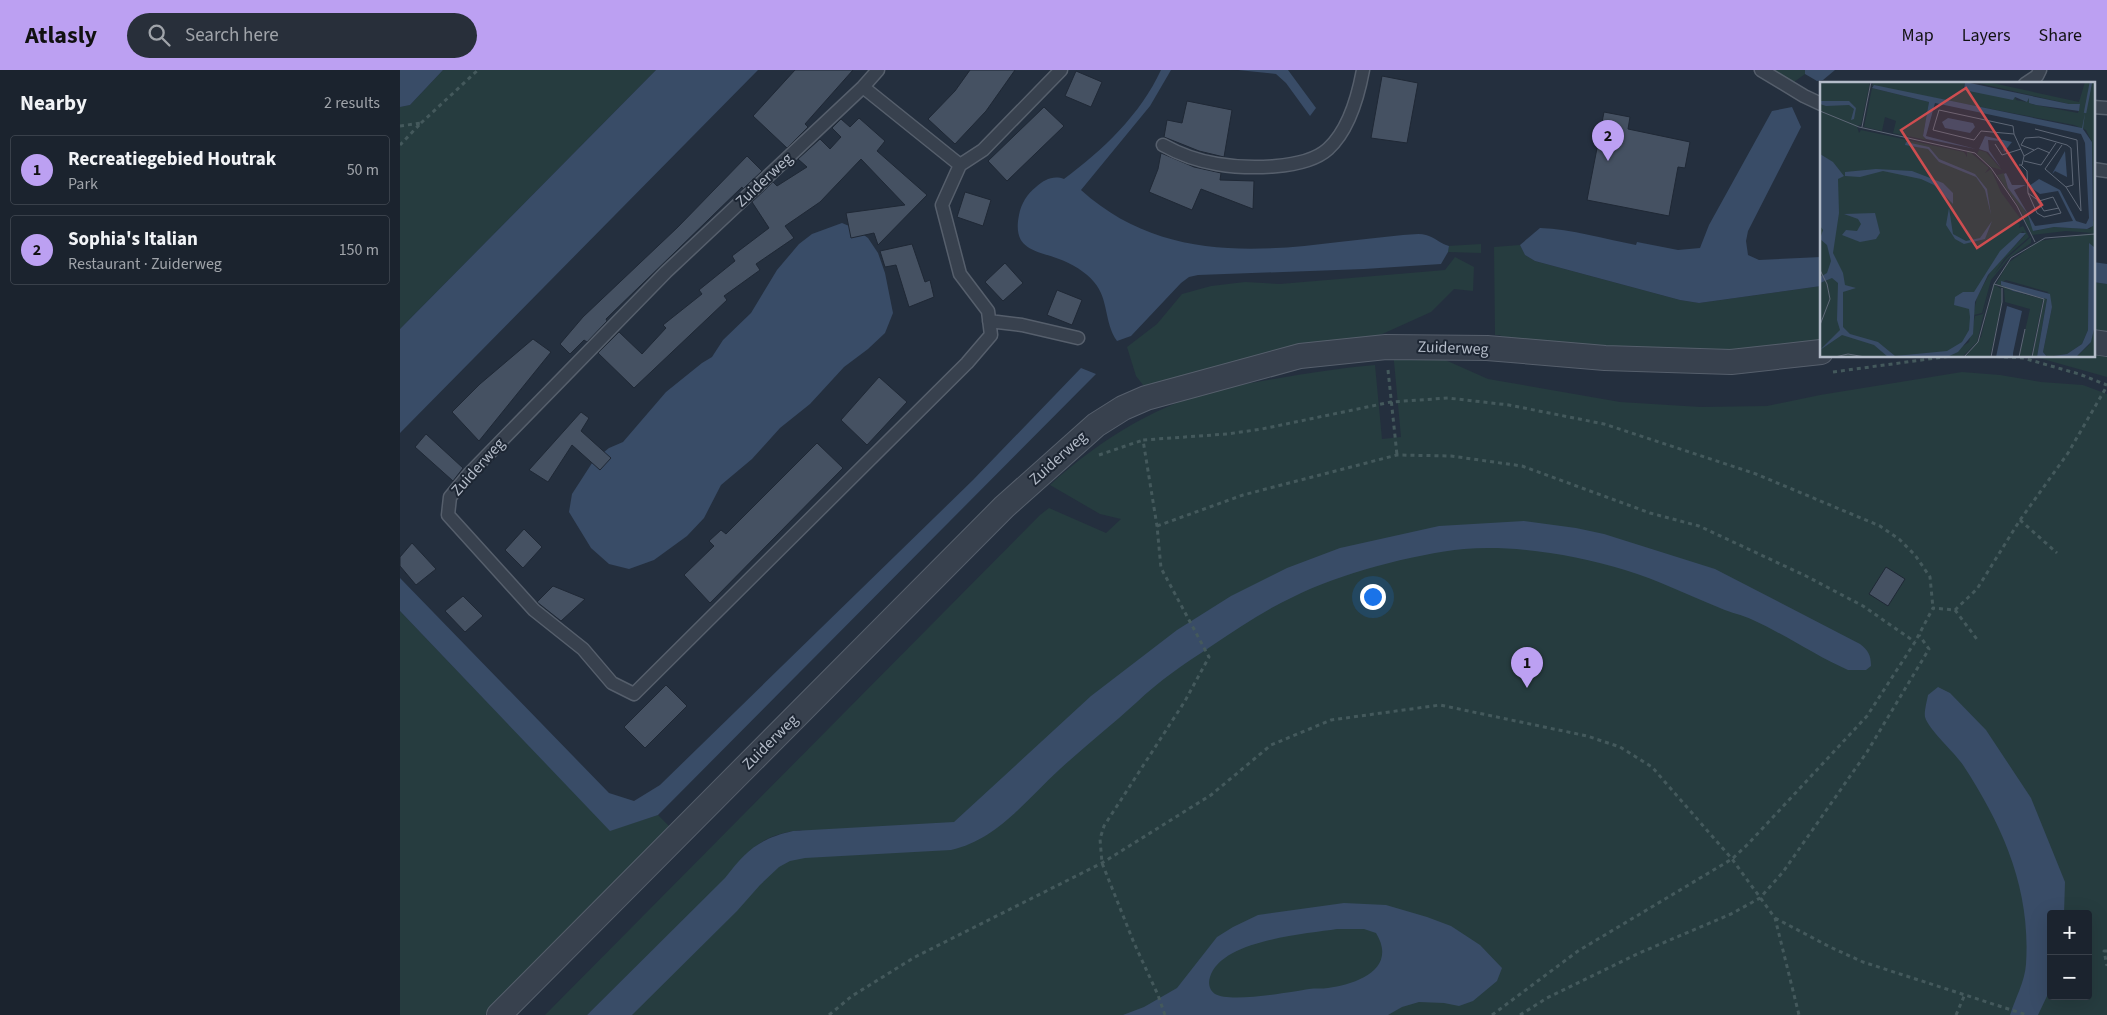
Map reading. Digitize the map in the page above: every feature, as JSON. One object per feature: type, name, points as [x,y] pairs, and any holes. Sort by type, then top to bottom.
[{"type":"street","points":[[2094,342],[2107,344]]},
{"type":"street","name":"Zuiderweg","points":[[499,1015],[1004,507],[1096,425],[1123,408],[1146,398],[1300,356],[1386,347],[1487,348],[1605,358],[1731,362],[1820,352]]},
{"type":"lane","name":"Zuiderweg","points":[[878,70],[863,87],[666,272],[476,467],[450,497],[448,515],[534,610],[583,649],[612,683],[634,694],[967,362],[991,335],[989,321]]},
{"type":"lane","points":[[1061,70],[983,150],[960,166],[942,205],[960,274],[988,311],[989,321],[1022,325],[1078,338]]},
{"type":"lane","points":[[1163,145],[1177,152],[1216,164],[1259,168],[1301,163],[1328,150],[1348,123],[1363,70]]},
{"type":"lane","points":[[1761,70],[1820,104]]},
{"type":"lane","points":[[2028,82],[2037,76],[2040,70]]},
{"type":"lane","points":[[863,87],[960,166]]},
{"type":"lane","points":[[2094,107],[2107,108]]},
{"type":"lane","points":[[2094,169],[2107,171]]},
{"type":"path","points":[[400,145],[478,70]]},
{"type":"path","points":[[400,126],[421,123]]},
{"type":"path","points":[[1386,347],[1397,455]]},
{"type":"path","points":[[1955,610],[1977,589],[2020,520],[2068,453],[2107,386],[2079,374],[2023,358]]},
{"type":"path","points":[[1165,1015],[1102,864],[1100,838],[1104,826],[1185,701],[1209,657],[1161,568],[1157,526],[1143,440],[1227,434],[1262,429],[1391,402],[1448,398],[1528,408],[1604,424],[1756,474],[1880,526],[1898,539],[1915,555],[1930,577],[1934,608],[1915,642],[1867,716],[1732,859],[1578,951],[1492,1015]]},
{"type":"path","points":[[1157,526],[1243,495],[1397,455],[1451,456],[1522,466],[1650,513],[1699,526],[1806,576],[1863,606],[1915,642]]},
{"type":"path","points":[[2020,520],[2057,553]]},
{"type":"path","points":[[1934,608],[1955,610],[1980,642]]},
{"type":"path","points":[[1520,1015],[1547,998],[1637,954],[1730,914],[1760,898],[1783,872],[1877,735],[1929,649],[1919,635]]},
{"type":"path","points":[[829,1015],[852,996],[915,957],[1102,864],[1211,795],[1270,744],[1331,720],[1440,705],[1587,736],[1620,747],[1652,767],[1732,859],[1775,918],[1799,1015]]},
{"type":"path","points":[[1775,918],[1863,962],[2027,1015]]},
{"type":"path","points":[[2107,951],[2104,951],[2107,966]]},
{"type":"path","points":[[1956,1015],[1965,994]]},
{"type":"green space","points":[[443,70],[656,70],[400,329],[400,107],[410,105]]},
{"type":"green space","points":[[1770,70],[1805,70],[1805,74],[1794,82]]},
{"type":"green space","points":[[1481,244],[1481,253],[1448,252],[1449,247],[1447,246]]},
{"type":"green space","points":[[1520,245],[1525,255],[1535,261],[1680,300],[1699,303],[1820,286],[1820,344],[1715,356],[1517,342],[1495,335],[1494,247]]},
{"type":"green space","points":[[1455,257],[1474,267],[1473,291],[1454,289],[1431,312],[1369,340],[1147,390],[1136,376],[1127,347],[1157,324],[1182,294],[1211,286],[1245,282],[1280,284],[1445,270]]},
{"type":"green space","points":[[2094,282],[2107,284],[2107,334],[2094,332]]},
{"type":"green space","points":[[1393,351],[1434,355],[1488,379],[1620,402],[1701,407],[1767,406],[1820,395],[1962,372],[2000,375],[2041,382],[2083,385],[2107,394],[2107,1015],[613,1015],[802,830],[777,835],[749,851],[726,878],[587,1015],[545,1015],[1040,515],[1049,508],[1106,533],[1121,519],[1100,514],[1050,485],[1108,439],[1157,412],[1186,399],[1210,392],[1299,375],[1375,365],[1382,439],[1401,437]]},
{"type":"green space","points":[[2094,352],[2107,354],[2107,377],[2039,358],[2094,358]]},
{"type":"green space","points":[[400,611],[610,830],[658,815],[669,826],[485,1015],[400,1015]]},
{"type":"water","points":[[400,70],[443,70],[410,105],[400,107]]},
{"type":"water","points":[[656,70],[758,70],[400,433],[400,329]]},
{"type":"water","points":[[1161,70],[1171,70],[1150,106],[1081,190],[1110,212],[1139,228],[1171,239],[1203,246],[1270,248],[1423,234],[1449,246],[1448,252],[1441,264],[1364,269],[1198,275],[1189,277],[1131,336],[1117,341],[1110,327],[1102,296],[1094,282],[1073,265],[1027,247],[1019,235],[1019,215],[1025,200],[1042,182],[1056,178],[1064,179],[1106,144],[1131,117]]},
{"type":"water","points":[[1238,70],[1288,70],[1316,108],[1310,116],[1286,83],[1276,74]]},
{"type":"water","points":[[1805,70],[1835,70],[1823,80],[1817,81],[1805,74]]},
{"type":"water","points":[[1792,107],[1801,127],[1748,231],[1746,241],[1748,255],[1759,260],[1820,257],[1820,286],[1699,303],[1680,300],[1535,261],[1525,255],[1520,245],[1540,228],[1576,232],[1636,245],[1637,242],[1678,250],[1700,248],[1709,225],[1772,111]]},
{"type":"water","points":[[842,223],[854,228],[868,238],[878,253],[885,273],[893,313],[885,333],[844,367],[810,404],[780,428],[752,459],[721,485],[704,518],[687,536],[654,560],[629,569],[609,564],[591,548],[569,512],[572,494],[594,460],[609,448],[623,442],[666,392],[712,357],[723,340],[751,313],[777,270],[799,244],[812,234]]},
{"type":"water","points":[[2094,262],[2107,264],[2107,284],[2094,282]]},
{"type":"water","points":[[1081,368],[1096,374],[658,815],[610,831],[400,611],[400,578],[609,793],[634,801],[660,785],[973,480]]},
{"type":"water","points":[[1524,521],[1604,534],[1715,569],[1860,644],[1868,653],[1871,666],[1866,670],[1848,670],[1749,618],[1724,610],[1637,574],[1586,560],[1546,552],[1484,548],[1423,555],[1377,566],[1332,580],[1282,602],[1250,620],[1191,660],[1145,694],[1060,769],[1023,806],[983,837],[951,850],[805,858],[790,861],[779,867],[760,885],[737,911],[632,1015],[587,1015],[725,878],[747,853],[762,842],[793,831],[954,822],[1091,696],[1177,630],[1231,596],[1287,568],[1340,548],[1439,526]]},
{"type":"water","points":[[1938,687],[1950,693],[1986,730],[2031,798],[2065,882],[2064,910],[2047,910],[2047,996],[2038,1015],[2010,1015],[2022,983],[2026,964],[2024,910],[2019,884],[2002,835],[1977,788],[1963,765],[1927,722],[1925,709],[1928,695]]},
{"type":"water","points":[[1344,903],[1386,905],[1451,926],[1480,945],[1502,968],[1497,981],[1473,1001],[1459,1006],[1419,1002],[1402,1007],[1388,1015],[1123,1015],[1144,1007],[1177,988],[1217,937],[1258,915]],"holes":[[[1337,929],[1364,929],[1376,933],[1381,946],[1382,956],[1378,965],[1371,972],[1351,983],[1328,988],[1247,997],[1223,996],[1215,994],[1210,988],[1210,977],[1217,965],[1230,955],[1247,947],[1305,933]]]},
{"type":"building","points":[[795,70],[853,70],[805,124],[808,127],[787,148],[753,116]]},
{"type":"building","points":[[970,70],[1015,70],[986,111],[955,144],[928,119],[955,91]]},
{"type":"building","points":[[1076,71],[1102,82],[1091,107],[1065,96]]},
{"type":"building","points":[[1382,76],[1418,83],[1407,143],[1371,138]]},
{"type":"building","points":[[1187,101],[1232,110],[1224,157],[1199,151],[1164,137],[1167,120],[1182,123]]},
{"type":"building","points":[[1044,107],[1064,126],[1007,181],[988,161]]},
{"type":"building","points":[[1604,112],[1630,117],[1628,129],[1690,142],[1685,168],[1678,167],[1669,216],[1587,200]]},
{"type":"building","points":[[859,118],[885,141],[877,151],[927,195],[878,245],[874,233],[851,238],[846,213],[905,205],[861,159],[820,202],[785,226],[794,238],[756,264],[760,270],[724,296],[727,300],[634,388],[598,353],[619,332],[642,354],[666,328],[663,325],[702,294],[699,290],[735,261],[732,256],[769,228],[752,202],[773,182],[777,186],[807,167],[798,159],[820,139],[830,149],[841,137],[832,128],[841,119],[850,127]]},
{"type":"building","points":[[1161,153],[1194,167],[1221,173],[1220,180],[1254,181],[1253,209],[1201,189],[1192,210],[1149,192],[1158,169]]},
{"type":"building","points":[[747,156],[762,171],[743,189],[742,187],[606,319],[607,321],[587,342],[584,340],[570,354],[560,344],[583,317],[678,227]]},
{"type":"building","points":[[965,192],[991,200],[983,226],[957,217]]},
{"type":"building","points":[[912,244],[925,282],[930,280],[934,297],[909,307],[896,265],[885,267],[880,251]]},
{"type":"building","points":[[1005,263],[1023,283],[1003,301],[985,282]]},
{"type":"building","points":[[1057,290],[1082,300],[1072,325],[1047,315]]},
{"type":"building","points":[[533,339],[551,352],[479,441],[452,412],[480,384]]},
{"type":"building","points":[[879,377],[907,402],[867,445],[841,420]]},
{"type":"building","points":[[581,412],[589,418],[581,431],[611,458],[600,470],[572,445],[548,482],[529,470]]},
{"type":"building","points":[[426,434],[463,468],[453,481],[415,447]]},
{"type":"building","points":[[817,443],[843,468],[710,603],[684,575],[714,546],[709,541],[721,530],[726,534]]},
{"type":"building","points":[[524,529],[542,547],[523,568],[505,550]]},
{"type":"building","points":[[412,543],[436,569],[416,585],[400,566],[400,557]]},
{"type":"building","points":[[1886,567],[1905,579],[1888,606],[1869,594]]},
{"type":"building","points":[[553,586],[585,599],[561,621],[537,602]]},
{"type":"building","points":[[463,596],[483,616],[465,632],[445,611]]},
{"type":"building","points":[[666,685],[687,706],[645,748],[624,727]]},
{"type":"place","name":"Sophia's Italian","points":[[1608,161]]},
{"type":"place","name":"Recreatiegebied Houtrak","points":[[1527,688]]}]
